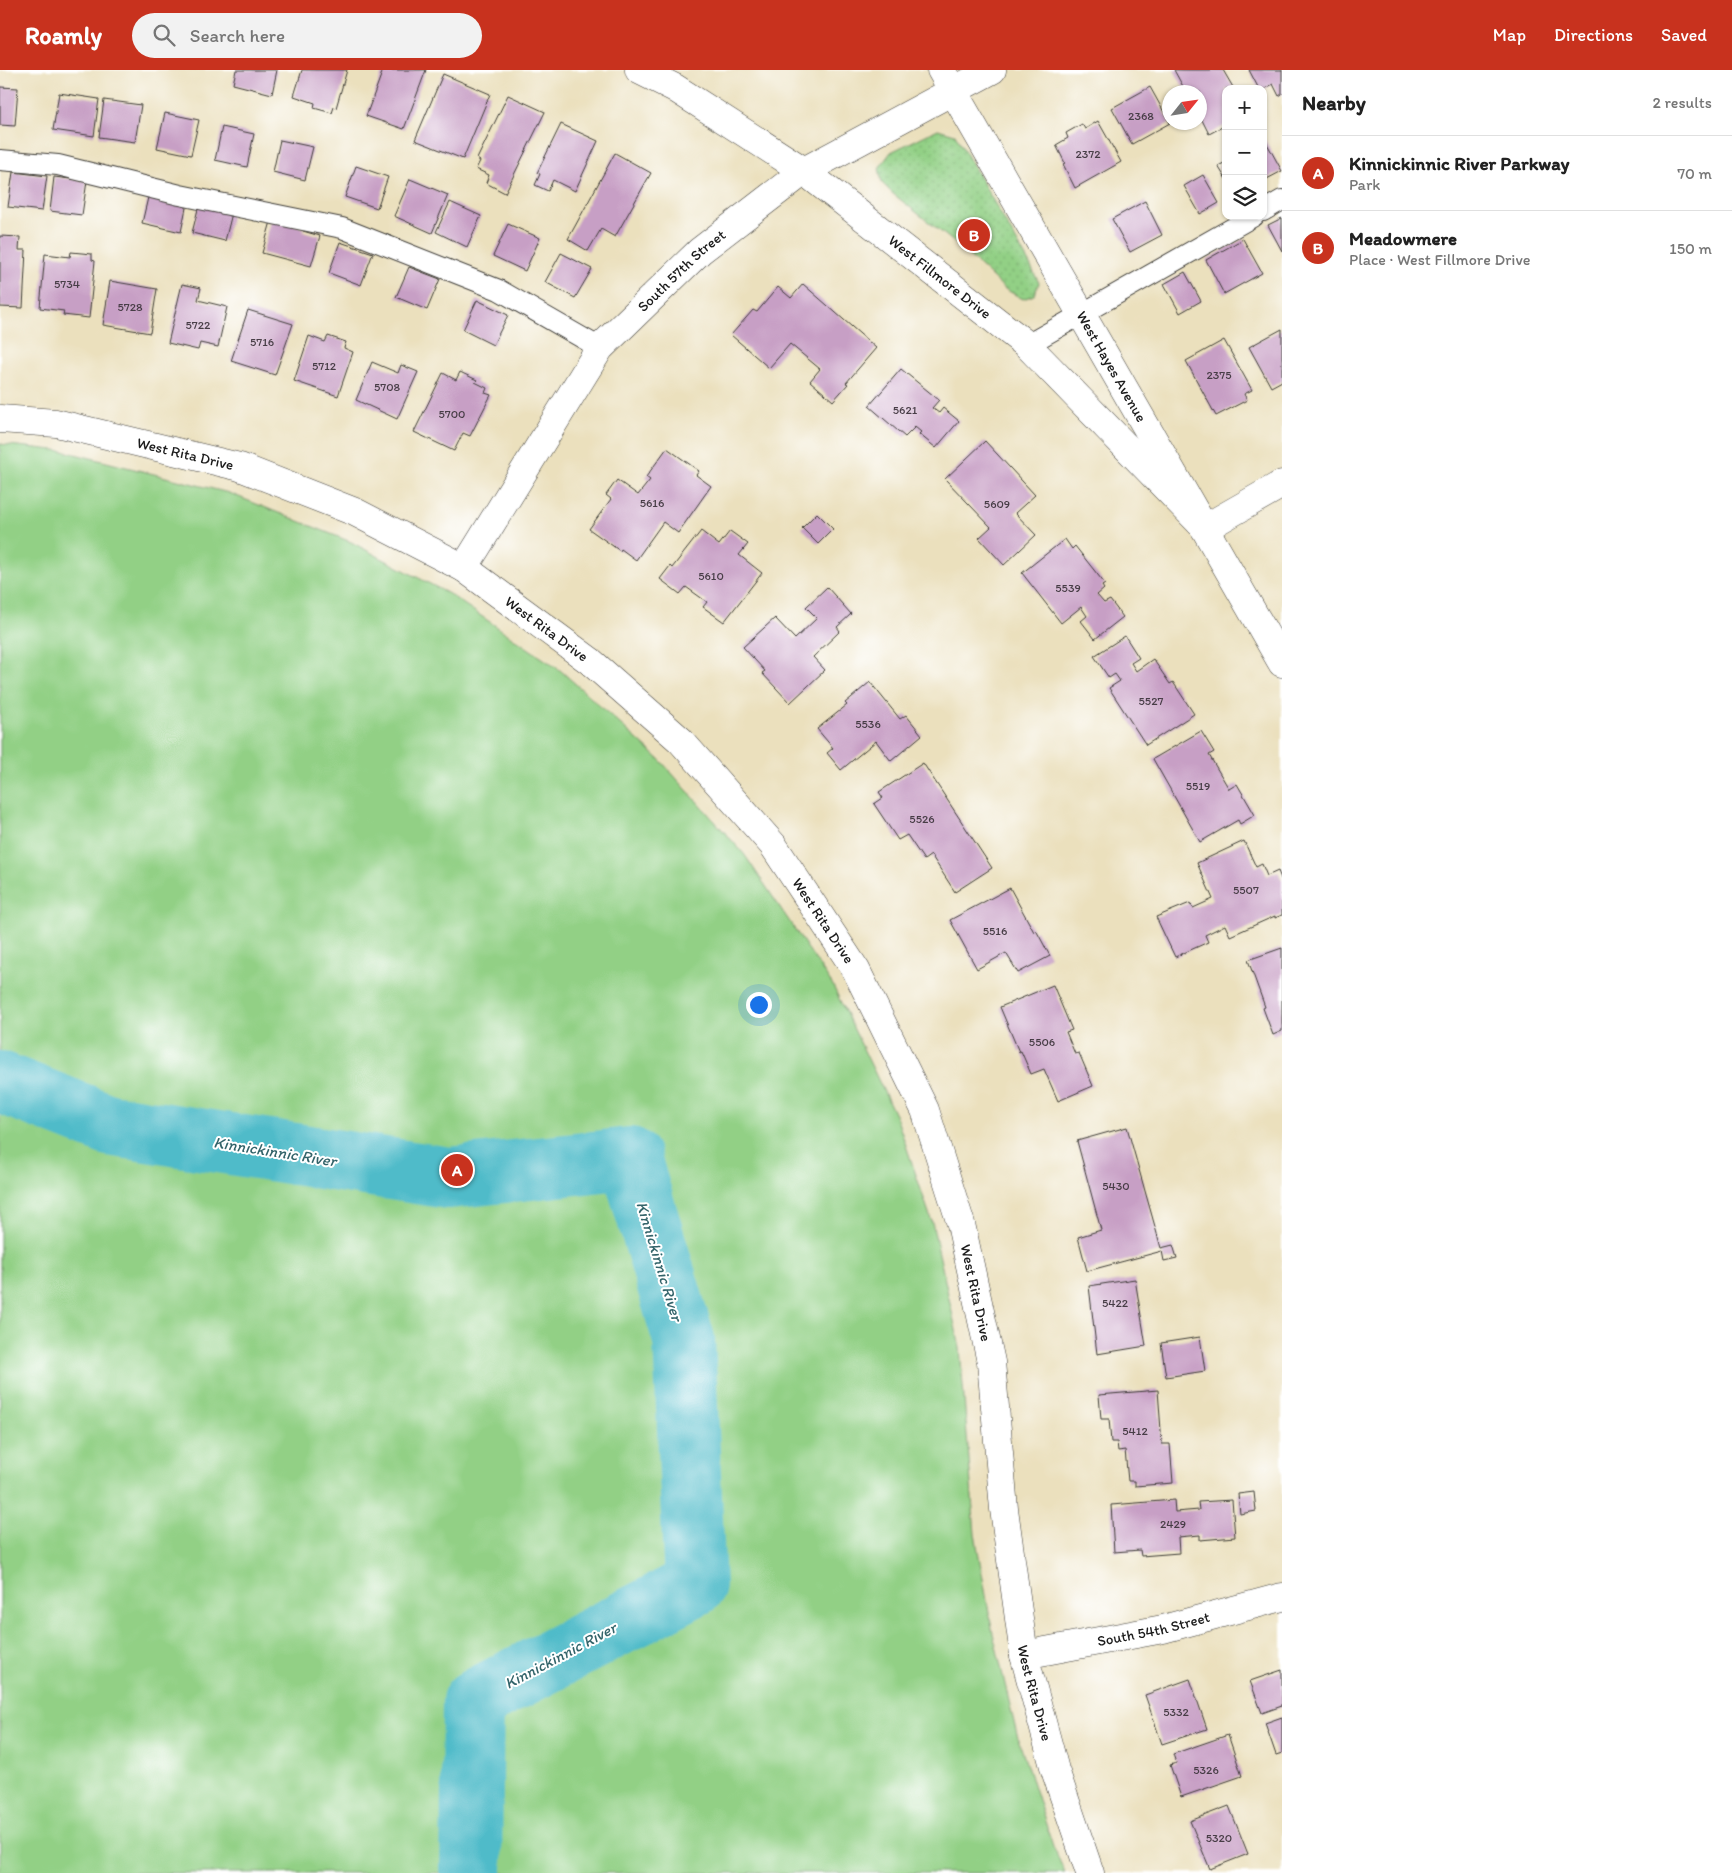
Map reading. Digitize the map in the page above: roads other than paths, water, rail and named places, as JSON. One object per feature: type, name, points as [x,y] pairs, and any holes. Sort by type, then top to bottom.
[{"type":"street","name":"West Fillmore Drive","points":[[638,70],[675,88],[804,171],[1028,345],[1204,528]]},
{"type":"street","name":"South 57th Street","points":[[464,568],[600,348],[700,251],[804,171],[947,80],[992,70]]},
{"type":"street","name":"West Hayes Avenue","points":[[947,80],[1282,663]]},
{"type":"street","name":"West Rita Drive","points":[[0,420],[56,424],[240,467],[354,512],[464,568],[590,661],[680,740],[773,845],[856,970],[925,1110],[961,1224],[991,1362],[1004,1509],[1024,1655],[1055,1770],[1090,1873]]},
{"type":"street","points":[[1204,528],[1282,484]]},
{"type":"street","name":"South 54th Street","points":[[1024,1655],[1163,1629],[1282,1597]]},
{"type":"lane","points":[[0,160],[58,165],[180,195],[342,228],[499,290],[600,348]]},
{"type":"lane","points":[[1267,209],[1282,200]]},
{"type":"lane","points":[[1028,345],[1081,313],[1247,220]]},
{"type":"waterway","name":"Kinnickinnic River","points":[[0,1082],[109,1125],[449,1178],[630,1158],[684,1340],[695,1585],[473,1701],[471,1873]]},
{"type":"place","name":"Meadowmere","points":[[974,235]]},
{"type":"place","name":"Kinnickinnic River Parkway","points":[[457,1170]]}]
